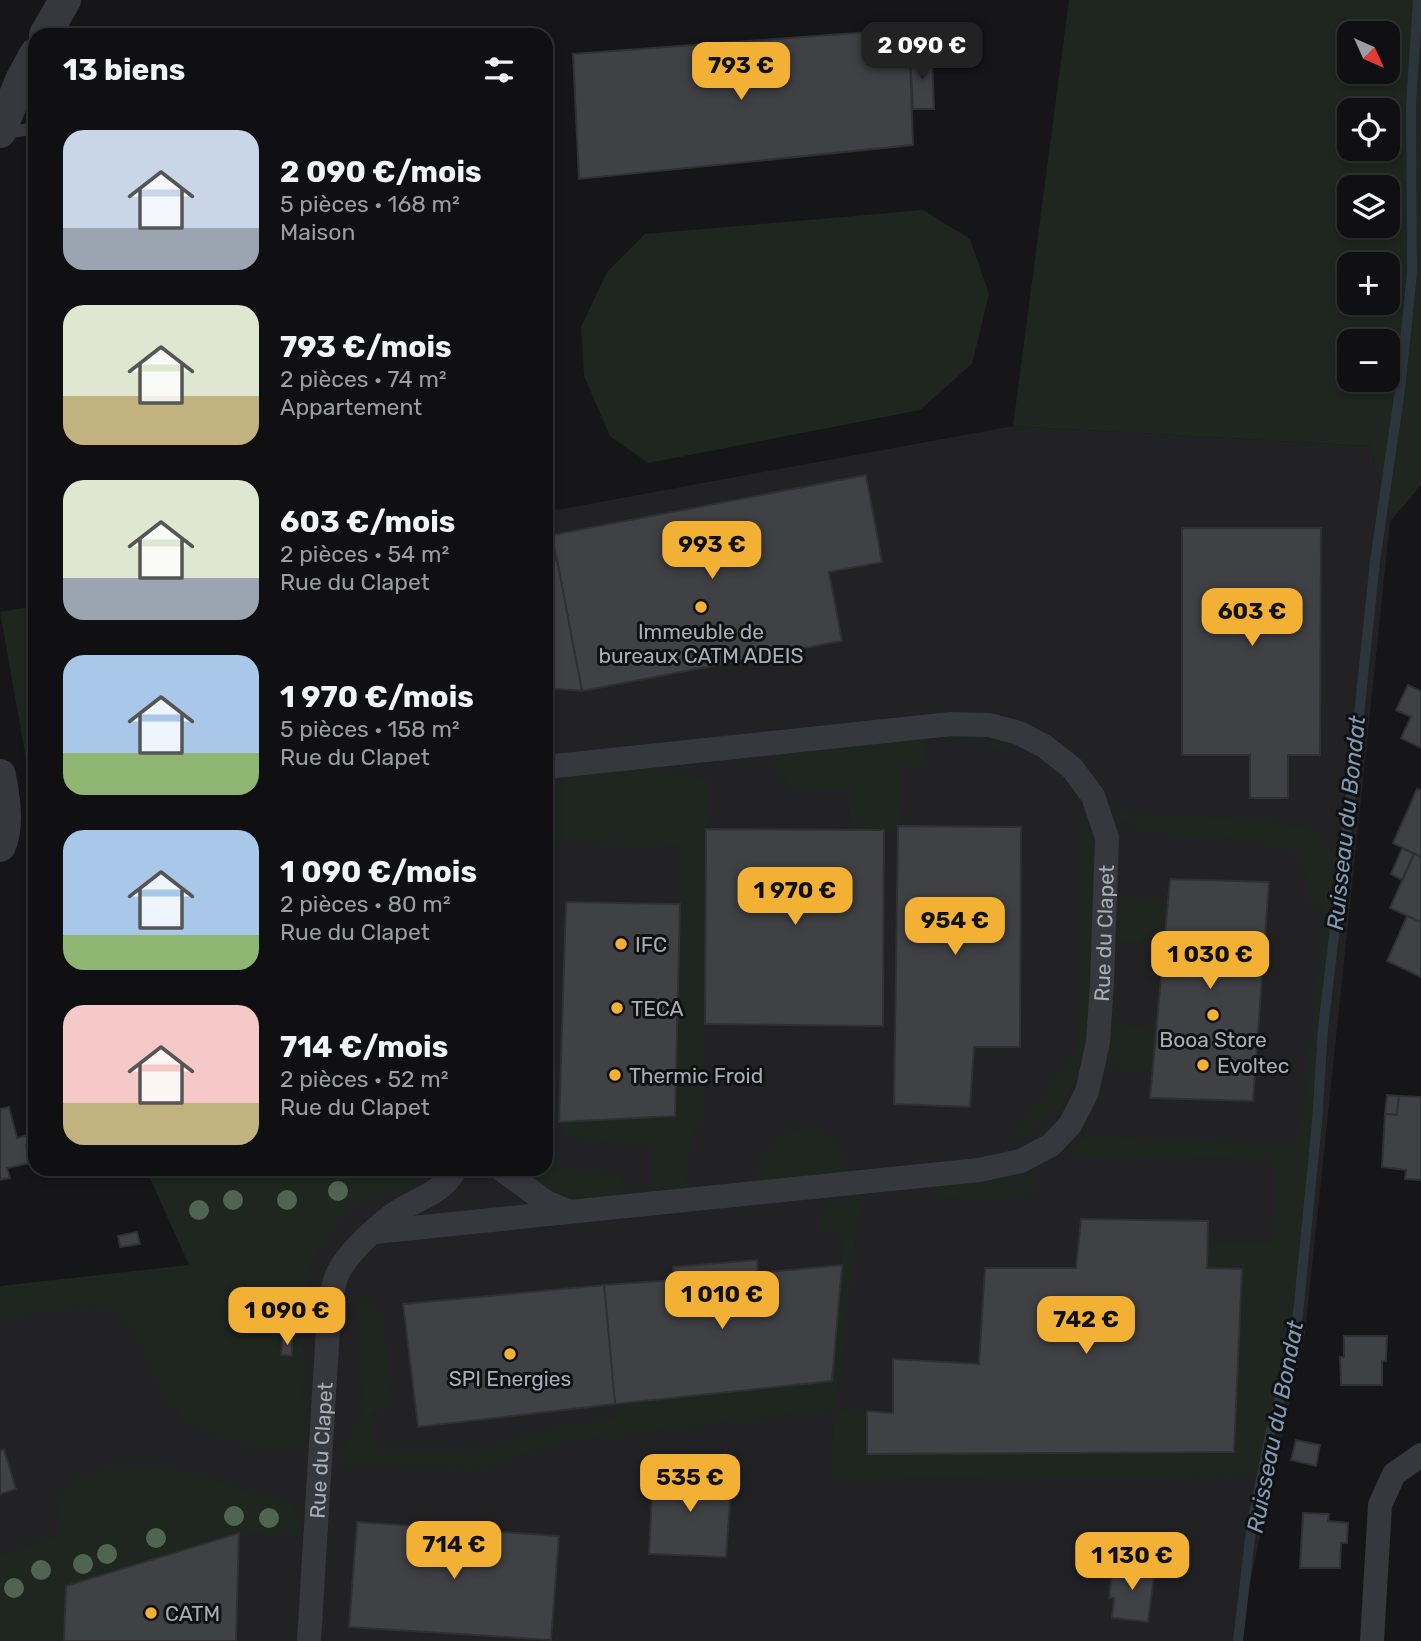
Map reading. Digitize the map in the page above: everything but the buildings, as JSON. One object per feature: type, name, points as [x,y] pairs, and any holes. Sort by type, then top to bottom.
[{"type":"street","points":[[49,28],[65,0]]},
{"type":"street","points":[[0,133],[28,67]]},
{"type":"street","name":"Rue du Clapet","points":[[374,1232],[979,1170],[1021,1161],[1051,1145],[1070,1125],[1087,1092],[1098,1042],[1107,838],[1093,796],[1072,768],[1044,746],[1019,733],[989,725],[951,724],[553,766]]},
{"type":"street","points":[[0,775],[4,796],[4,836],[0,846]]},
{"type":"street","name":"Rue du Clapet","points":[[309,1641],[331,1294],[344,1264],[374,1232],[407,1206],[430,1196],[449,1176]]},
{"type":"street","points":[[511,1176],[546,1202],[568,1211]]},
{"type":"street","points":[[1372,1641],[1380,1504],[1394,1474],[1421,1455]]},
{"type":"lane","points":[[0,133],[28,129]]},
{"type":"shaded area","points":[[1069,0],[1421,0],[1421,485],[1390,522],[1370,446],[1013,426]]},
{"type":"shaded area","points":[[923,210],[970,239],[989,294],[972,364],[920,410],[648,463],[610,436],[584,376],[581,327],[607,272],[645,234]]},
{"type":"shaded area","points":[[1013,426],[1370,446],[1390,522],[1305,1334],[1237,1641],[0,1641],[0,1286],[189,1265],[149,1176],[553,1176],[553,511]]},
{"type":"shaded area","points":[[28,607],[28,770],[0,612]]},
{"type":"shaded area","points":[[940,733],[998,737],[1014,750],[991,750],[991,738],[927,739],[926,764],[901,765],[898,826],[884,830],[849,829],[851,789],[791,788],[766,754]]},
{"type":"shaded area","points":[[627,765],[709,779],[706,829],[704,1116],[692,1138],[686,1192],[661,1194],[653,1188],[653,1144],[586,1140],[571,1135],[553,1120],[553,1098],[558,1098],[560,1122],[675,1116],[680,847],[553,839],[553,788],[580,775]]},
{"type":"shaded area","points":[[1080,813],[1094,841],[1097,858],[1087,1041],[1077,1076],[1060,1108],[1039,1127],[1006,1147],[1080,1046]]},
{"type":"shaded area","points":[[1115,813],[1252,819],[1307,827],[1336,849],[1343,868],[1295,1344],[1262,1474],[830,1480],[835,1409],[556,1443],[489,1467],[341,1465],[340,1453],[361,1418],[360,1337],[355,1301],[373,1303],[384,1320],[393,1409],[371,1413],[375,1454],[398,1451],[470,1453],[553,1428],[617,1417],[615,1404],[832,1381],[842,1265],[840,1229],[820,1230],[819,1214],[861,1189],[836,1409],[867,1411],[867,1454],[1234,1452],[1242,1269],[1207,1268],[1208,1242],[1274,1242],[1275,1160],[1063,1155],[1083,1137],[1095,1136],[1299,1145],[1326,905],[1308,902],[1303,866],[1298,856],[1289,849],[1256,841],[1162,833],[1116,820]]},
{"type":"shaded area","points":[[1120,898],[1168,902],[1164,944],[1118,942]]},
{"type":"shaded area","points":[[1109,1023],[1156,1027],[1152,1069],[1107,1065]]},
{"type":"shaded area","points":[[802,1128],[819,1129],[844,1150],[848,1177],[753,1182],[768,1146],[781,1135]]},
{"type":"shaded area","points":[[553,1160],[570,1170],[619,1176],[625,1187],[616,1198],[576,1197],[554,1191],[529,1176],[553,1176]]},
{"type":"shaded area","points":[[1036,1172],[1037,1194],[946,1199],[927,1187]]},
{"type":"shaded area","points":[[149,1176],[425,1176],[411,1187],[355,1203],[333,1227],[311,1267],[303,1296],[304,1446],[255,1449],[217,1435],[182,1417],[161,1388],[138,1338],[128,1324],[114,1314],[96,1307],[75,1306],[0,1320],[0,1286],[189,1265]]},
{"type":"shaded area","points":[[151,1467],[183,1470],[293,1505],[300,1518],[299,1538],[239,1533],[67,1586],[64,1641],[0,1641],[0,1555],[61,1534],[57,1506],[61,1493],[81,1476],[110,1469]]},
{"type":"waterway","name":"Ruisseau du Bondat","points":[[1238,1641],[1251,1530],[1270,1434],[1295,1344],[1317,1122],[1323,1028],[1375,561],[1400,390],[1412,273],[1411,105],[1418,0]]},
{"type":"place","name":"Immeuble de bureaux CATM ADEIS","points":[[701,607]]},
{"type":"place","name":"IFC","points":[[621,944]]},
{"type":"place","name":"TECA","points":[[617,1008]]},
{"type":"place","name":"Booa Store","points":[[1213,1015]]},
{"type":"place","name":"Evoltec","points":[[1203,1065]]},
{"type":"place","name":"Thermic Froid","points":[[615,1075]]},
{"type":"place","name":"SPI Energies","points":[[510,1354]]},
{"type":"place","name":"CATM","points":[[151,1613]]}]
